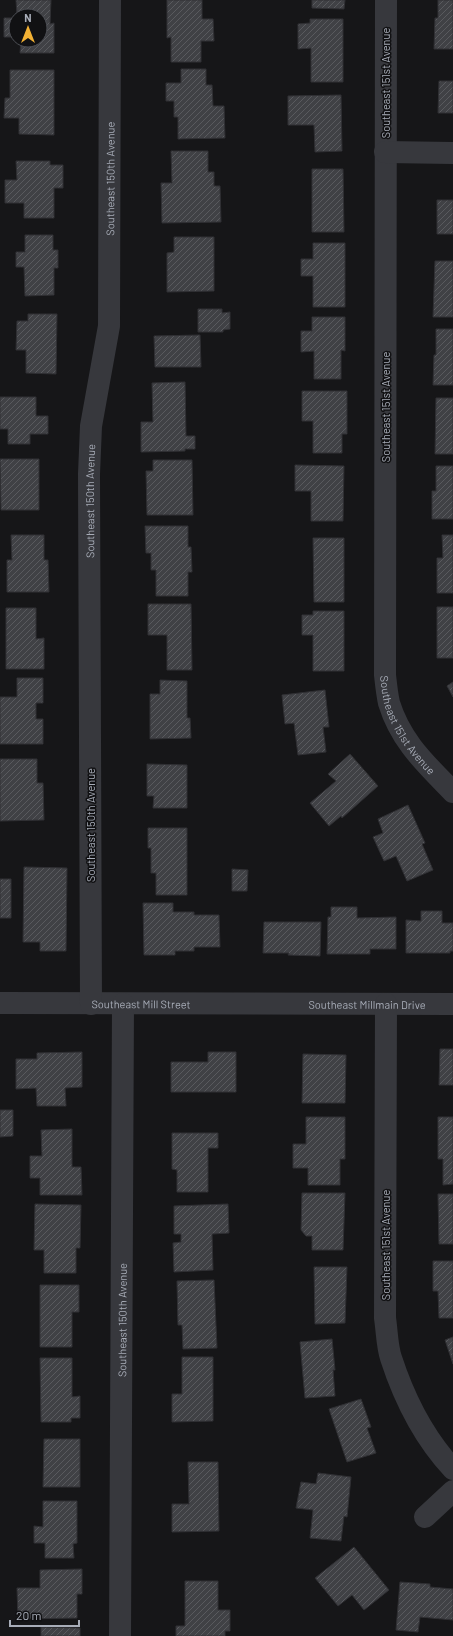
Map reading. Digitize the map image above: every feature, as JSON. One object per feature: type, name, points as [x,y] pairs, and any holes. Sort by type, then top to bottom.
[{"type":"street","name":"Southeast 150th Avenue","points":[[91,1004],[89,474],[91,426],[109,326],[110,0]]},
{"type":"street","name":"Southeast 151st Avenue","points":[[386,0],[385,676],[389,702],[400,729],[414,752],[453,792]]},
{"type":"street","points":[[385,152],[453,153]]},
{"type":"street","name":"Southeast Mill Street","points":[[0,1003],[282,1004]]},
{"type":"street","name":"Southeast 150th Avenue","points":[[120,1636],[123,1004]]},
{"type":"street","name":"Southeast Millmain Drive","points":[[282,1004],[453,1004]]},
{"type":"street","name":"Southeast 151st Avenue","points":[[386,1004],[385,1318],[390,1356],[406,1396],[428,1438],[453,1469]]},
{"type":"street","points":[[424,1517],[453,1491]]},
{"type":"building","points":[[16,0],[51,0],[50,24],[54,23],[54,53],[20,53],[20,48],[48,48],[48,8],[16,8]]},
{"type":"building","points":[[167,0],[202,0],[202,19],[213,19],[214,41],[201,41],[201,62],[171,62],[171,37],[167,38]]},
{"type":"building","points":[[312,0],[345,0],[344,9],[312,8]]},
{"type":"building","points":[[438,0],[453,0],[453,49],[434,49],[435,18],[438,18]]},
{"type":"building","points":[[4,18],[8,18],[8,37],[4,37]]},
{"type":"building","points":[[310,19],[343,19],[343,82],[311,82],[311,48],[298,49],[298,24],[310,23]]},
{"type":"building","points":[[181,69],[206,69],[206,85],[212,85],[213,106],[224,106],[225,138],[178,139],[178,117],[174,117],[174,101],[166,101],[166,83],[181,83]]},
{"type":"building","points":[[10,70],[54,70],[54,135],[19,134],[19,118],[4,118],[5,98],[10,98]]},
{"type":"building","points":[[439,81],[453,81],[453,113],[438,113]]},
{"type":"building","points":[[341,95],[342,151],[315,152],[314,125],[288,125],[288,96]]},
{"type":"building","points":[[171,151],[208,151],[208,172],[214,172],[214,186],[220,186],[221,222],[162,223],[161,183],[172,183]]},
{"type":"building","points":[[16,161],[50,161],[50,165],[63,165],[63,188],[54,188],[54,218],[24,218],[24,203],[5,203],[5,180],[17,180]]},
{"type":"building","points":[[312,169],[343,169],[344,232],[312,232]]},
{"type":"building","points":[[437,200],[453,200],[453,234],[437,234]]},
{"type":"building","points":[[25,235],[53,235],[53,250],[58,250],[58,268],[54,268],[54,295],[25,296],[24,267],[16,267],[16,252],[25,252]]},
{"type":"building","points":[[174,237],[214,237],[214,291],[167,292],[167,253],[174,252]]},
{"type":"building","points":[[313,243],[345,243],[345,307],[313,307],[313,276],[301,276],[301,259],[313,259]]},
{"type":"building","points":[[435,261],[453,261],[453,317],[433,317]]},
{"type":"building","points":[[198,309],[222,309],[222,313],[230,312],[230,329],[223,330],[223,332],[198,332]]},
{"type":"building","points":[[28,314],[57,314],[56,374],[26,373],[26,350],[16,350],[17,321],[28,321]]},
{"type":"building","points":[[312,317],[345,317],[345,351],[341,350],[341,379],[314,379],[314,351],[301,352],[301,331],[312,331]]},
{"type":"building","points":[[436,329],[453,329],[453,385],[433,385],[434,355],[436,355]]},
{"type":"building","points":[[200,335],[201,367],[155,367],[154,336]]},
{"type":"building","points":[[185,382],[186,436],[195,436],[195,449],[185,449],[185,451],[141,452],[141,422],[153,422],[152,383]]},
{"type":"building","points":[[302,391],[347,391],[347,434],[342,434],[342,453],[313,453],[313,421],[302,421]]},
{"type":"building","points":[[0,397],[36,397],[36,416],[48,416],[48,434],[30,434],[30,444],[8,444],[8,429],[0,429]]},
{"type":"building","points":[[436,398],[453,398],[453,454],[435,454]]},
{"type":"building","points":[[0,459],[39,459],[39,510],[1,510]]},
{"type":"building","points":[[153,460],[192,460],[193,515],[147,515],[146,471],[153,471]]},
{"type":"building","points":[[295,465],[344,466],[343,521],[311,521],[311,491],[295,491]]},
{"type":"building","points":[[436,466],[453,466],[453,519],[432,519],[432,491],[436,491]]},
{"type":"building","points":[[145,526],[188,526],[188,547],[191,547],[192,572],[188,572],[188,596],[156,596],[156,570],[151,570],[151,553],[146,553]]},
{"type":"building","points":[[11,535],[44,535],[44,560],[48,560],[49,592],[7,592],[7,560],[12,560]]},
{"type":"building","points":[[442,535],[453,535],[453,593],[437,593],[437,558],[443,558]]},
{"type":"building","points":[[313,538],[344,538],[344,602],[314,602]]},
{"type":"building","points":[[148,604],[191,604],[192,670],[167,670],[167,635],[148,635]]},
{"type":"building","points":[[437,607],[453,607],[453,658],[437,658]]},
{"type":"building","points":[[6,608],[36,608],[36,639],[44,638],[44,669],[6,669]]},
{"type":"building","points":[[313,611],[344,611],[344,671],[313,671],[313,635],[302,635],[302,615],[313,615]]},
{"type":"building","points":[[17,678],[43,678],[43,703],[36,703],[36,719],[43,719],[43,744],[0,744],[0,697],[17,697]]},
{"type":"building","points":[[160,680],[187,681],[187,718],[190,718],[191,738],[150,739],[150,694],[160,694]]},
{"type":"building","points":[[453,682],[453,697],[447,686]]},
{"type":"building","points":[[325,690],[329,727],[323,727],[326,752],[298,755],[294,723],[285,724],[282,695]]},
{"type":"building","points":[[350,754],[378,786],[342,818],[341,816],[329,826],[310,803],[336,781],[328,774]]},
{"type":"building","points":[[0,759],[37,759],[37,783],[43,783],[44,820],[0,821]]},
{"type":"building","points":[[147,764],[187,765],[187,808],[153,808],[154,796],[147,796]]},
{"type":"building","points":[[408,805],[425,843],[422,844],[433,870],[407,881],[396,856],[384,861],[373,837],[383,833],[378,819]]},
{"type":"building","points":[[148,828],[187,828],[187,895],[156,895],[156,873],[151,873],[151,848],[148,848]]},
{"type":"building","points":[[24,867],[67,868],[66,951],[40,951],[40,942],[23,942]]},
{"type":"building","points":[[232,869],[248,870],[247,891],[232,891]]},
{"type":"building","points":[[0,879],[11,879],[11,918],[0,918]]},
{"type":"building","points":[[143,903],[173,903],[173,912],[194,912],[194,915],[219,915],[220,947],[194,947],[194,951],[175,951],[175,955],[144,955]]},
{"type":"building","points":[[331,907],[357,907],[357,918],[396,917],[396,949],[370,949],[370,954],[327,954],[328,917],[331,917]]},
{"type":"building","points":[[421,911],[442,911],[442,923],[453,923],[453,951],[450,951],[450,953],[406,953],[406,920],[421,921]]},
{"type":"building","points":[[264,922],[321,922],[320,956],[288,955],[289,953],[263,953]]},
{"type":"building","points":[[440,1049],[453,1049],[453,1085],[439,1085]]},
{"type":"building","points":[[82,1052],[82,1087],[65,1088],[66,1106],[37,1106],[36,1088],[16,1089],[16,1059],[37,1059],[37,1053]]},
{"type":"building","points":[[208,1052],[236,1052],[236,1092],[171,1092],[171,1062],[208,1062]]},
{"type":"building","points":[[303,1054],[346,1055],[345,1103],[302,1103]]},
{"type":"building","points":[[0,1110],[13,1110],[13,1136],[0,1137]]},
{"type":"building","points":[[306,1117],[345,1117],[345,1159],[340,1159],[340,1185],[308,1185],[308,1168],[293,1168],[293,1144],[306,1144]]},
{"type":"building","points":[[438,1117],[453,1117],[453,1184],[443,1185],[443,1159],[438,1159]]},
{"type":"building","points":[[72,1129],[72,1167],[81,1167],[82,1195],[40,1195],[40,1178],[30,1178],[30,1156],[42,1156],[41,1130]]},
{"type":"building","points":[[172,1133],[218,1133],[218,1148],[208,1148],[208,1192],[177,1192],[177,1170],[172,1169]]},
{"type":"building","points":[[302,1193],[345,1193],[343,1250],[312,1250],[312,1236],[306,1236],[301,1230]]},
{"type":"building","points":[[438,1194],[453,1194],[453,1244],[439,1244]]},
{"type":"building","points":[[35,1204],[81,1205],[80,1248],[76,1248],[76,1273],[44,1273],[44,1250],[34,1250]]},
{"type":"building","points":[[228,1204],[229,1233],[212,1234],[213,1270],[174,1272],[173,1243],[181,1242],[181,1234],[174,1234],[174,1206]]},
{"type":"building","points":[[433,1261],[453,1261],[453,1318],[439,1318],[438,1291],[433,1291]]},
{"type":"building","points":[[314,1267],[347,1267],[345,1323],[315,1324]]},
{"type":"building","points":[[214,1280],[217,1348],[183,1349],[182,1325],[178,1325],[177,1281]]},
{"type":"building","points":[[40,1285],[79,1285],[79,1312],[72,1312],[72,1347],[40,1347]]},
{"type":"building","points":[[453,1337],[453,1364],[445,1340]]},
{"type":"building","points":[[332,1339],[335,1370],[333,1370],[335,1396],[305,1398],[300,1342]]},
{"type":"building","points":[[182,1357],[213,1357],[213,1421],[172,1422],[172,1394],[182,1394]]},
{"type":"building","points":[[40,1358],[72,1358],[72,1397],[80,1396],[80,1418],[71,1418],[71,1422],[41,1422]]},
{"type":"building","points":[[361,1399],[371,1427],[367,1428],[376,1453],[347,1462],[329,1409]]},
{"type":"building","points":[[44,1439],[80,1439],[80,1487],[43,1487]]},
{"type":"building","points":[[188,1462],[218,1462],[219,1531],[172,1532],[172,1504],[189,1504]]},
{"type":"building","points":[[318,1473],[351,1477],[347,1517],[344,1516],[341,1541],[310,1538],[313,1510],[296,1508],[301,1482],[316,1484]]},
{"type":"building","points":[[43,1501],[77,1501],[77,1543],[73,1544],[74,1558],[45,1558],[45,1543],[34,1543],[34,1526],[43,1527]]},
{"type":"building","points":[[354,1547],[389,1590],[364,1610],[352,1595],[338,1606],[315,1578]]},
{"type":"building","points":[[82,1569],[82,1594],[77,1594],[77,1618],[18,1619],[17,1588],[40,1588],[40,1570]]},
{"type":"building","points":[[185,1581],[218,1581],[218,1610],[230,1610],[230,1631],[225,1631],[225,1636],[176,1636],[176,1626],[185,1626]]},
{"type":"building","points":[[400,1582],[430,1584],[430,1587],[453,1589],[453,1620],[420,1617],[418,1632],[396,1630]]},
{"type":"building","points":[[41,1627],[80,1628],[80,1636],[41,1636]]}]
